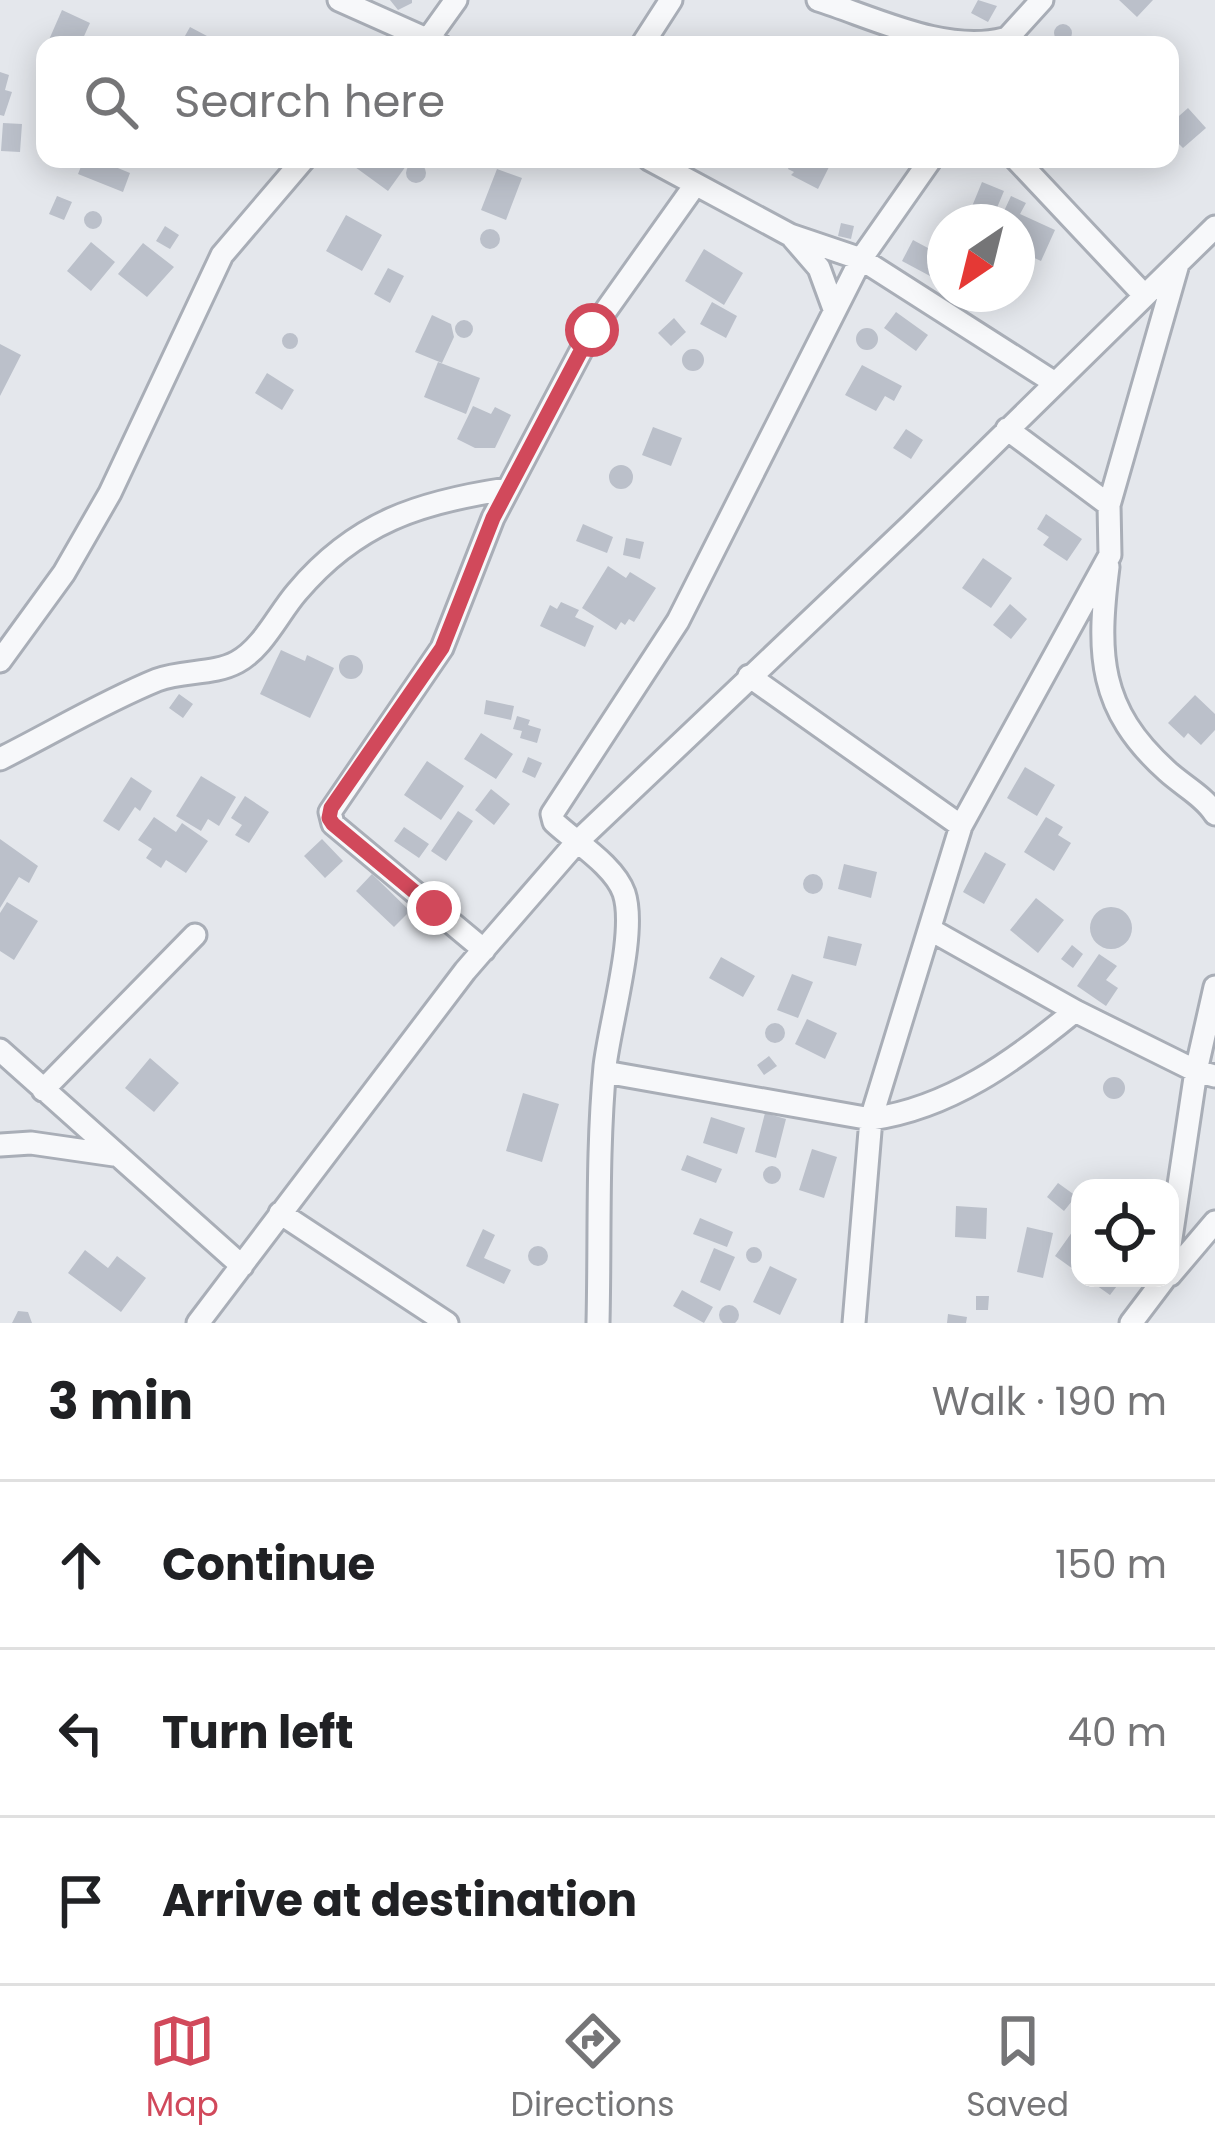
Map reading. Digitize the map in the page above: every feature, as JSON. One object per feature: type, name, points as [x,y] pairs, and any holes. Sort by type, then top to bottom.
[{"type":"street","points":[[339,0],[394,36]]},
{"type":"street","points":[[437,36],[456,0]]},
{"type":"street","points":[[647,36],[671,0]]},
{"type":"street","points":[[818,0],[933,36]]},
{"type":"street","points":[[1010,36],[1042,0]]},
{"type":"street","points":[[0,661],[64,573],[110,493],[222,255],[296,168]]},
{"type":"street","points":[[665,168],[790,235],[861,259],[1055,383]]},
{"type":"street","points":[[598,1323],[605,1072],[626,908],[613,875],[554,822],[554,810],[685,609],[861,259],[925,168]]},
{"type":"street","points":[[1024,168],[1144,295]]},
{"type":"street","points":[[484,950],[329,818],[331,808],[442,648],[507,489],[592,330],[695,185]]},
{"type":"street","points":[[198,1323],[484,950],[576,843],[1215,227]]},
{"type":"street","points":[[790,235],[819,268],[834,309]]},
{"type":"street","points":[[1178,263],[1109,505],[1110,555],[1101,658],[1109,695],[1142,747],[1215,811]]},
{"type":"street","points":[[1006,429],[1109,505]]},
{"type":"street","points":[[0,760],[158,680],[222,669],[248,656],[308,579],[379,524],[422,505],[507,489]]},
{"type":"street","points":[[854,1323],[871,1119],[961,826],[1110,555]]},
{"type":"street","points":[[749,676],[961,826]]},
{"type":"street","points":[[931,930],[1075,1011],[1206,1073]]},
{"type":"street","points":[[44,1090],[195,934]]},
{"type":"street","points":[[1179,1202],[1206,1073],[1215,988]]},
{"type":"street","points":[[605,1072],[871,1119],[900,1115],[983,1079],[1075,1011]]},
{"type":"street","points":[[0,1050],[242,1266]]},
{"type":"street","points":[[0,1145],[31,1143],[115,1155]]},
{"type":"street","points":[[280,1213],[447,1323]]},
{"type":"street","points":[[1179,1264],[1215,1222]]},
{"type":"street","points":[[1131,1323],[1160,1287]]},
{"type":"building","points":[[390,0],[412,0],[412,3],[398,10]]},
{"type":"building","points":[[978,0],[997,6],[988,22],[971,13]]},
{"type":"building","points":[[1119,0],[1153,0],[1137,17]]},
{"type":"building","points":[[62,10],[90,23],[84,36],[51,36]]},
{"type":"building","points":[[1056,26],[1070,26],[1071,36],[1055,36]]},
{"type":"building","points":[[190,27],[207,36],[185,36]]},
{"type":"building","points":[[0,72],[9,75],[5,90],[12,92],[4,116],[0,115]]},
{"type":"building","points":[[1188,108],[1206,128],[1183,148],[1179,144],[1179,116]]},
{"type":"building","points":[[3,123],[22,124],[20,152],[1,151]]},
{"type":"building","points":[[80,168],[118,168],[130,173],[123,192],[78,174]]},
{"type":"building","points":[[356,168],[405,168],[388,191]]},
{"type":"building","points":[[408,168],[424,168],[423,180],[409,180]]},
{"type":"building","points":[[788,168],[828,168],[818,189]]},
{"type":"building","points":[[497,169],[522,178],[506,220],[481,210]]},
{"type":"building","points":[[982,182],[1004,191],[999,204],[973,204]]},
{"type":"building","points":[[57,196],[72,202],[64,220],[49,214]]},
{"type":"building","points":[[93,211],[102,220],[93,229],[84,220]]},
{"type":"building","points":[[346,215],[382,235],[362,271],[326,251]]},
{"type":"building","points":[[1035,221],[1055,230],[1041,261],[1035,258]]},
{"type":"building","points":[[841,223],[854,226],[851,239],[838,236]]},
{"type":"building","points":[[165,226],[179,235],[170,249],[156,241]]},
{"type":"building","points":[[490,229],[500,239],[490,249],[480,239]]},
{"type":"building","points":[[913,240],[927,248],[927,274],[902,261]]},
{"type":"building","points":[[91,242],[115,262],[91,291],[67,271]]},
{"type":"building","points":[[143,243],[174,267],[147,297],[118,274]]},
{"type":"building","points":[[704,249],[743,273],[724,305],[685,281]]},
{"type":"building","points":[[388,268],[404,276],[390,303],[374,294]]},
{"type":"building","points":[[712,302],[737,316],[726,338],[700,324]]},
{"type":"building","points":[[896,312],[928,335],[916,351],[884,328]]},
{"type":"building","points":[[432,315],[451,324],[454,337],[442,363],[415,352]]},
{"type":"building","points":[[674,318],[686,332],[671,346],[658,333]]},
{"type":"building","points":[[464,320],[473,329],[464,338],[455,329]]},
{"type":"building","points":[[867,328],[878,339],[867,350],[856,339]]},
{"type":"building","points":[[290,333],[298,341],[290,349],[282,341]]},
{"type":"building","points":[[0,344],[21,355],[0,396]]},
{"type":"building","points":[[693,349],[704,360],[693,371],[682,360]]},
{"type":"building","points":[[438,362],[480,378],[466,414],[424,397]]},
{"type":"building","points":[[862,365],[902,386],[894,401],[885,396],[876,411],[845,395]]},
{"type":"building","points":[[267,373],[294,390],[282,410],[255,393]]},
{"type":"building","points":[[473,406],[491,414],[495,407],[511,415],[495,448],[475,448],[457,439]]},
{"type":"building","points":[[653,427],[682,438],[671,466],[642,455]]},
{"type":"building","points":[[906,429],[923,440],[911,459],[893,448]]},
{"type":"building","points":[[621,465],[633,477],[621,489],[609,477]]},
{"type":"building","points":[[1046,514],[1082,539],[1067,561],[1043,545],[1049,537],[1037,529]]},
{"type":"building","points":[[583,524],[613,537],[607,553],[576,541]]},
{"type":"building","points":[[626,538],[644,542],[640,559],[623,555]]},
{"type":"building","points":[[983,558],[1012,578],[991,608],[962,588]]},
{"type":"building","points":[[608,566],[626,578],[630,572],[656,588],[634,622],[621,622],[616,630],[582,608]]},
{"type":"building","points":[[561,602],[579,610],[575,617],[594,626],[585,647],[540,626],[550,605],[557,609]]},
{"type":"building","points":[[1010,604],[1027,619],[1011,639],[993,625]]},
{"type":"building","points":[[281,650],[305,661],[307,655],[334,668],[310,718],[260,694]]},
{"type":"building","points":[[351,655],[360,658],[360,676],[351,679],[342,676],[339,667],[342,658]]},
{"type":"building","points":[[179,694],[193,704],[183,718],[169,708]]},
{"type":"building","points":[[1195,695],[1215,714],[1215,730],[1201,745],[1188,733],[1184,738],[1168,723]]},
{"type":"building","points":[[486,700],[514,706],[511,720],[484,714]]},
{"type":"building","points":[[517,716],[541,729],[537,743],[520,738],[522,731],[513,729]]},
{"type":"building","points":[[481,733],[513,754],[496,779],[464,759]]},
{"type":"building","points":[[528,757],[542,763],[535,778],[522,772]]},
{"type":"building","points":[[427,761],[464,786],[441,820],[404,795]]},
{"type":"building","points":[[1025,767],[1055,785],[1037,816],[1007,798]]},
{"type":"building","points":[[201,776],[236,797],[219,826],[208,819],[201,831],[176,816]]},
{"type":"building","points":[[131,777],[152,791],[119,831],[103,821]]},
{"type":"building","points":[[491,789],[510,804],[494,825],[475,810]]},
{"type":"building","points":[[245,796],[269,812],[249,843],[235,835],[242,825],[231,818]]},
{"type":"building","points":[[458,811],[473,821],[446,861],[431,851]]},
{"type":"building","points":[[154,817],[176,832],[182,823],[208,841],[186,873],[166,860],[161,868],[146,858],[152,849],[138,840]]},
{"type":"building","points":[[1046,817],[1063,827],[1058,835],[1071,843],[1054,871],[1024,852]]},
{"type":"building","points":[[404,827],[429,844],[419,858],[394,841]]},
{"type":"building","points":[[0,839],[38,866],[29,883],[19,877],[0,908]]},
{"type":"building","points":[[322,839],[343,861],[325,878],[304,856]]},
{"type":"building","points":[[985,852],[1006,864],[984,904],[963,892]]},
{"type":"building","points":[[844,864],[877,872],[871,898],[838,889]]},
{"type":"building","points":[[372,874],[410,911],[394,927],[356,891]]},
{"type":"building","points":[[813,874],[823,884],[813,894],[803,884]]},
{"type":"building","points":[[1036,898],[1064,920],[1038,953],[1010,930]]},
{"type":"building","points":[[7,902],[38,921],[14,960],[0,951],[0,913]]},
{"type":"building","points":[[1111,907],[1126,913],[1132,928],[1126,943],[1111,949],[1096,943],[1090,928],[1096,913]]},
{"type":"building","points":[[828,936],[862,944],[856,966],[823,958]]},
{"type":"building","points":[[1072,945],[1083,954],[1073,968],[1061,959]]},
{"type":"building","points":[[1099,954],[1117,966],[1106,980],[1118,988],[1106,1006],[1077,986]]},
{"type":"building","points":[[721,957],[755,976],[743,997],[709,978]]},
{"type":"building","points":[[792,974],[813,982],[798,1018],[777,1010]]},
{"type":"building","points":[[807,1019],[837,1033],[825,1059],[795,1044]]},
{"type":"building","points":[[775,1023],[785,1033],[775,1043],[765,1033]]},
{"type":"building","points":[[769,1056],[777,1066],[764,1075],[757,1065]]},
{"type":"building","points":[[150,1058],[179,1083],[154,1112],[125,1088]]},
{"type":"building","points":[[1114,1077],[1125,1088],[1114,1099],[1103,1088]]},
{"type":"building","points":[[523,1093],[559,1104],[542,1162],[506,1151]]},
{"type":"building","points":[[765,1113],[786,1119],[776,1158],[755,1152]]},
{"type":"building","points":[[711,1117],[745,1128],[737,1154],[703,1143]]},
{"type":"building","points":[[812,1149],[837,1157],[824,1198],[799,1190]]},
{"type":"building","points":[[687,1155],[722,1169],[716,1183],[681,1170]]},
{"type":"building","points":[[772,1166],[781,1175],[772,1184],[763,1175]]},
{"type":"building","points":[[1058,1183],[1071,1192],[1071,1202],[1064,1211],[1047,1197]]},
{"type":"building","points":[[956,1206],[987,1208],[986,1239],[955,1237]]},
{"type":"building","points":[[700,1218],[733,1232],[727,1247],[693,1234]]},
{"type":"building","points":[[1027,1227],[1053,1233],[1043,1278],[1017,1272]]},
{"type":"building","points":[[483,1229],[495,1235],[484,1258],[511,1270],[504,1284],[466,1266]]},
{"type":"building","points":[[1071,1234],[1071,1268],[1055,1256]]},
{"type":"building","points":[[538,1246],[548,1256],[538,1266],[528,1256]]},
{"type":"building","points":[[754,1247],[762,1255],[754,1263],[746,1255]]},
{"type":"building","points":[[714,1248],[735,1257],[720,1291],[700,1282]]},
{"type":"building","points":[[85,1250],[108,1268],[117,1256],[146,1278],[121,1312],[68,1273]]},
{"type":"building","points":[[770,1266],[797,1279],[780,1315],[753,1302]]},
{"type":"building","points":[[682,1290],[713,1307],[704,1323],[673,1306]]},
{"type":"building","points":[[976,1296],[989,1296],[988,1310],[976,1310]]},
{"type":"building","points":[[722,1308],[736,1308],[736,1322],[722,1322]]},
{"type":"building","points":[[18,1311],[28,1312],[32,1323],[12,1323]]},
{"type":"building","points":[[948,1314],[967,1317],[966,1323],[947,1323]]},
{"type":"route","points":[[434,908],[333,824],[331,808],[442,648],[493,518],[592,330]]}]
